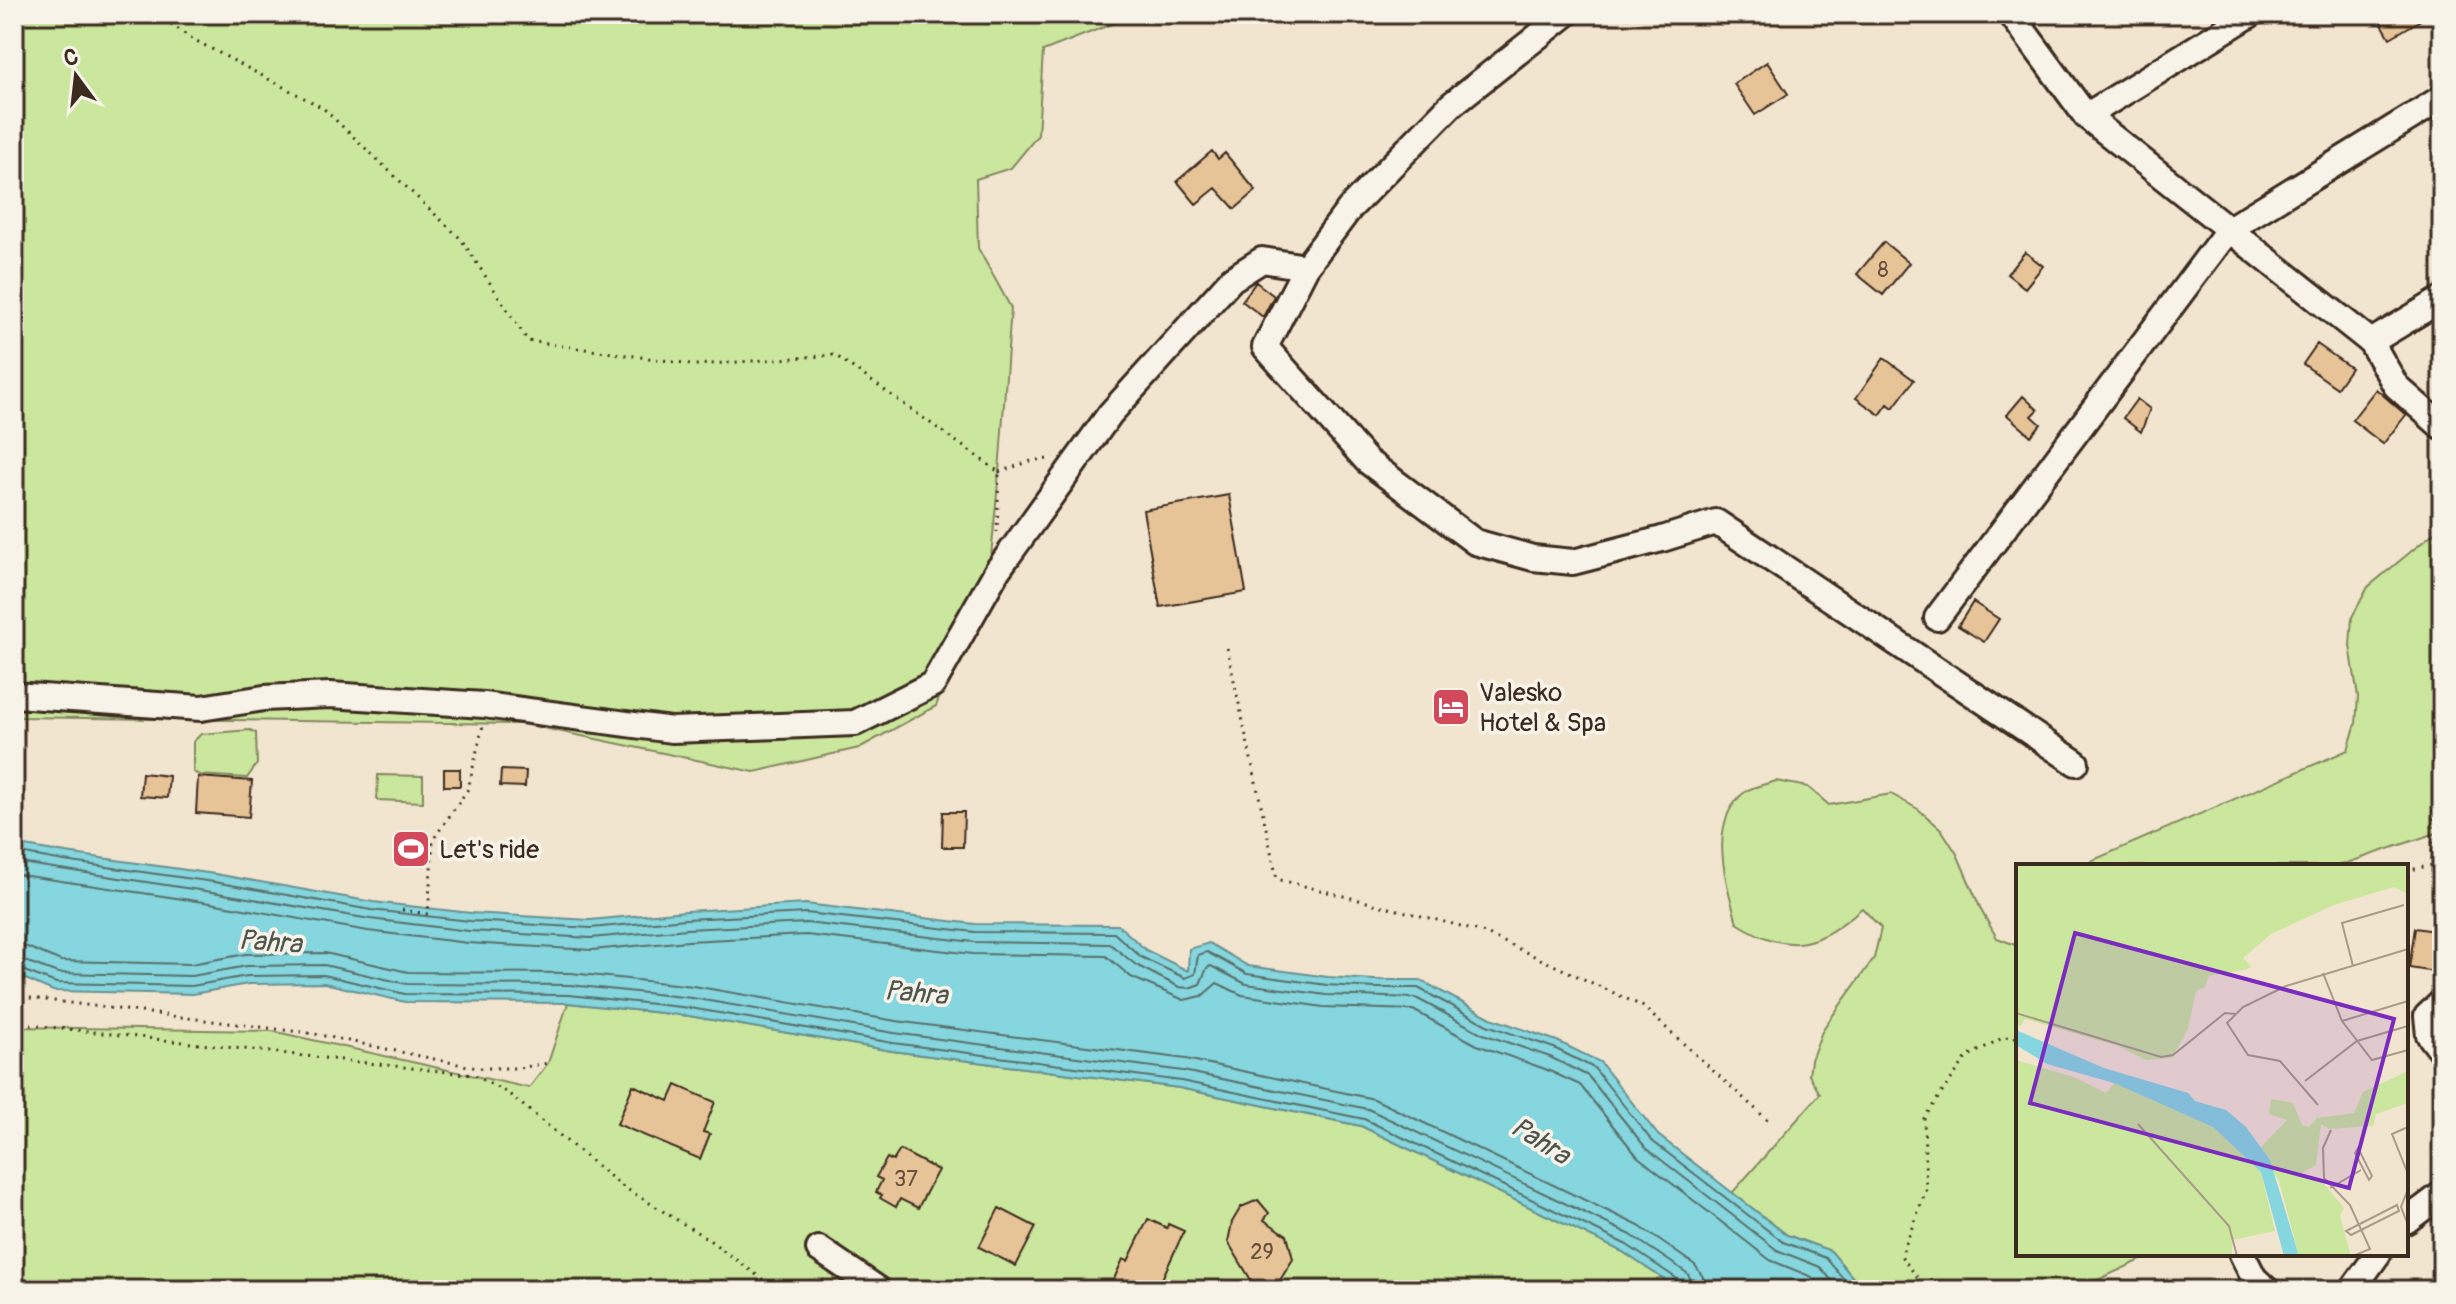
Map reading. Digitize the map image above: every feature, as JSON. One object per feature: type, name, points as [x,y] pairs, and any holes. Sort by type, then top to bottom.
[{"type":"street","points":[[1566,14],[1451,105],[1350,208],[1306,267],[1265,347],[1367,461],[1475,542],[1533,558],[1573,562],[1716,522],[2076,763]]},
{"type":"street","points":[[2011,14],[2086,116],[2371,342],[2396,386],[2442,427]]},
{"type":"street","points":[[2086,116],[2251,14]]},
{"type":"street","points":[[1937,618],[2229,229],[2442,98]]},
{"type":"street","points":[[14,695],[201,708],[264,698],[330,695],[484,705],[672,730],[855,723],[933,684],[997,571],[1110,414],[1232,279],[1262,260],[1306,267]]},
{"type":"street","points":[[2371,342],[2442,299]]},
{"type":"street","points":[[2442,1002],[2427,1016],[2429,1035],[2442,1052]]},
{"type":"street","points":[[2408,1220],[2442,1194]]},
{"type":"street","points":[[819,1249],[879,1290]]},
{"type":"street","points":[[2243,1256],[2254,1278],[2267,1290]]},
{"type":"street","points":[[2352,1290],[2377,1256]]},
{"type":"path","points":[[158,14],[189,37],[323,108],[461,239],[528,341],[697,365],[835,355],[999,472]]},
{"type":"path","points":[[999,472],[1034,460],[1078,458]]},
{"type":"path","points":[[997,571],[999,472]]},
{"type":"path","points":[[1227,648],[1277,879],[1480,931],[1642,1006],[1772,1124]]},
{"type":"path","points":[[402,910],[428,914],[433,840],[468,789],[483,722]]},
{"type":"path","points":[[2408,871],[2432,865],[2434,785],[2442,776]]},
{"type":"path","points":[[14,996],[315,1034],[477,1068],[519,1068],[548,1063]]},
{"type":"path","points":[[14,1023],[474,1075],[509,1094],[622,1186],[708,1239],[777,1290]]},
{"type":"path","points":[[1927,1290],[1901,1256],[1926,1191],[1924,1118],[1967,1057],[2004,1037],[2016,1038]]},
{"type":"green space","points":[[14,14],[1137,14],[1043,51],[1038,135],[1011,168],[976,179],[978,248],[1011,308],[999,472],[990,567],[936,706],[859,748],[754,772],[524,724],[14,717]]},
{"type":"green space","points":[[2442,526],[2442,831],[2344,864],[2089,864],[2348,750],[2356,723],[2358,697],[2350,646],[2352,617],[2368,587]]},
{"type":"green space","points":[[250,730],[256,733],[257,764],[247,778],[193,772],[193,742],[201,734]]},
{"type":"green space","points":[[378,775],[423,776],[423,802],[377,800]]},
{"type":"green space","points":[[1776,781],[1808,787],[1829,805],[1891,794],[1918,809],[1941,829],[1957,854],[1997,938],[2016,945],[2016,1256],[2150,1256],[2076,1290],[1863,1290],[1831,1251],[1787,1235],[1732,1193],[1820,1094],[1809,1075],[1811,1060],[1823,1029],[1874,958],[1881,928],[1862,908],[1817,939],[1802,942],[1773,940],[1737,923],[1724,871],[1723,835],[1726,819],[1734,804],[1746,791]]},
{"type":"green space","points":[[568,1003],[689,1016],[892,1051],[1179,1088],[1361,1126],[1623,1252],[1680,1290],[14,1290],[14,1027],[272,1031],[529,1088],[548,1063]]},
{"type":"water","name":"Pahra","points":[[14,844],[215,874],[373,902],[471,913],[590,920],[806,904],[975,924],[1118,925],[1146,950],[1188,971],[1189,949],[1209,943],[1248,966],[1328,977],[1420,980],[1491,1018],[1557,1041],[1600,1062],[1658,1135],[1787,1235],[1831,1251],[1863,1290],[1680,1290],[1623,1252],[1361,1126],[1179,1088],[892,1051],[689,1016],[568,1003],[405,1002],[324,983],[248,984],[193,994],[53,991],[14,974]]},
{"type":"building","points":[[2376,14],[2431,14],[2390,38]]},
{"type":"building","points":[[1767,62],[1788,94],[1755,115],[1734,84]]},
{"type":"building","points":[[1212,151],[1218,159],[1225,153],[1256,191],[1235,209],[1216,188],[1196,204],[1177,181]]},
{"type":"building","points":[[1884,242],[1909,263],[1883,295],[1857,274]]},
{"type":"building","points":[[2025,252],[2043,266],[2025,288],[2007,274]]},
{"type":"building","points":[[1256,282],[1274,296],[1263,317],[1242,301]]},
{"type":"building","points":[[2317,344],[2351,368],[2337,388],[2303,364]]},
{"type":"building","points":[[1884,358],[1914,380],[1893,408],[1888,404],[1880,415],[1856,398]]},
{"type":"building","points":[[2376,389],[2406,415],[2383,444],[2352,420]]},
{"type":"building","points":[[2023,396],[2038,410],[2032,416],[2041,424],[2031,436],[2007,415]]},
{"type":"building","points":[[2137,399],[2150,409],[2141,432],[2123,418]]},
{"type":"building","points":[[1229,495],[1246,592],[1160,607],[1143,510]]},
{"type":"building","points":[[1973,602],[1999,619],[1984,642],[1958,626]]},
{"type":"building","points":[[444,769],[460,769],[460,786],[444,786]]},
{"type":"building","points":[[501,770],[526,771],[525,787],[500,786]]},
{"type":"building","points":[[142,773],[169,776],[167,798],[140,796]]},
{"type":"building","points":[[198,777],[252,781],[249,817],[196,813]]},
{"type":"building","points":[[943,812],[964,812],[963,847],[942,847]]},
{"type":"building","name":"Let's ride","points":[[400,838],[423,838],[422,861],[400,860]]},
{"type":"building","points":[[2415,928],[2442,932],[2442,973],[2409,968]]},
{"type":"building","points":[[633,1085],[669,1101],[676,1085],[715,1102],[703,1132],[710,1134],[700,1159],[617,1124]]},
{"type":"building","points":[[900,1150],[938,1170],[918,1208],[900,1199],[896,1207],[876,1192],[882,1180],[876,1177],[887,1158],[893,1161]]},
{"type":"building","points":[[1258,1200],[1269,1213],[1264,1220],[1287,1235],[1293,1259],[1274,1290],[1257,1290],[1228,1242],[1232,1222],[1241,1207]]},
{"type":"building","points":[[999,1208],[1036,1227],[1016,1266],[979,1247]]},
{"type":"building","points":[[1148,1219],[1167,1228],[1168,1224],[1184,1231],[1157,1290],[1109,1290],[1123,1259],[1128,1261]]},
{"type":"place","name":"Valesko Hotel & Spa","points":[[1451,707]]},
{"type":"place","name":"Let's ride","points":[[411,849]]}]
